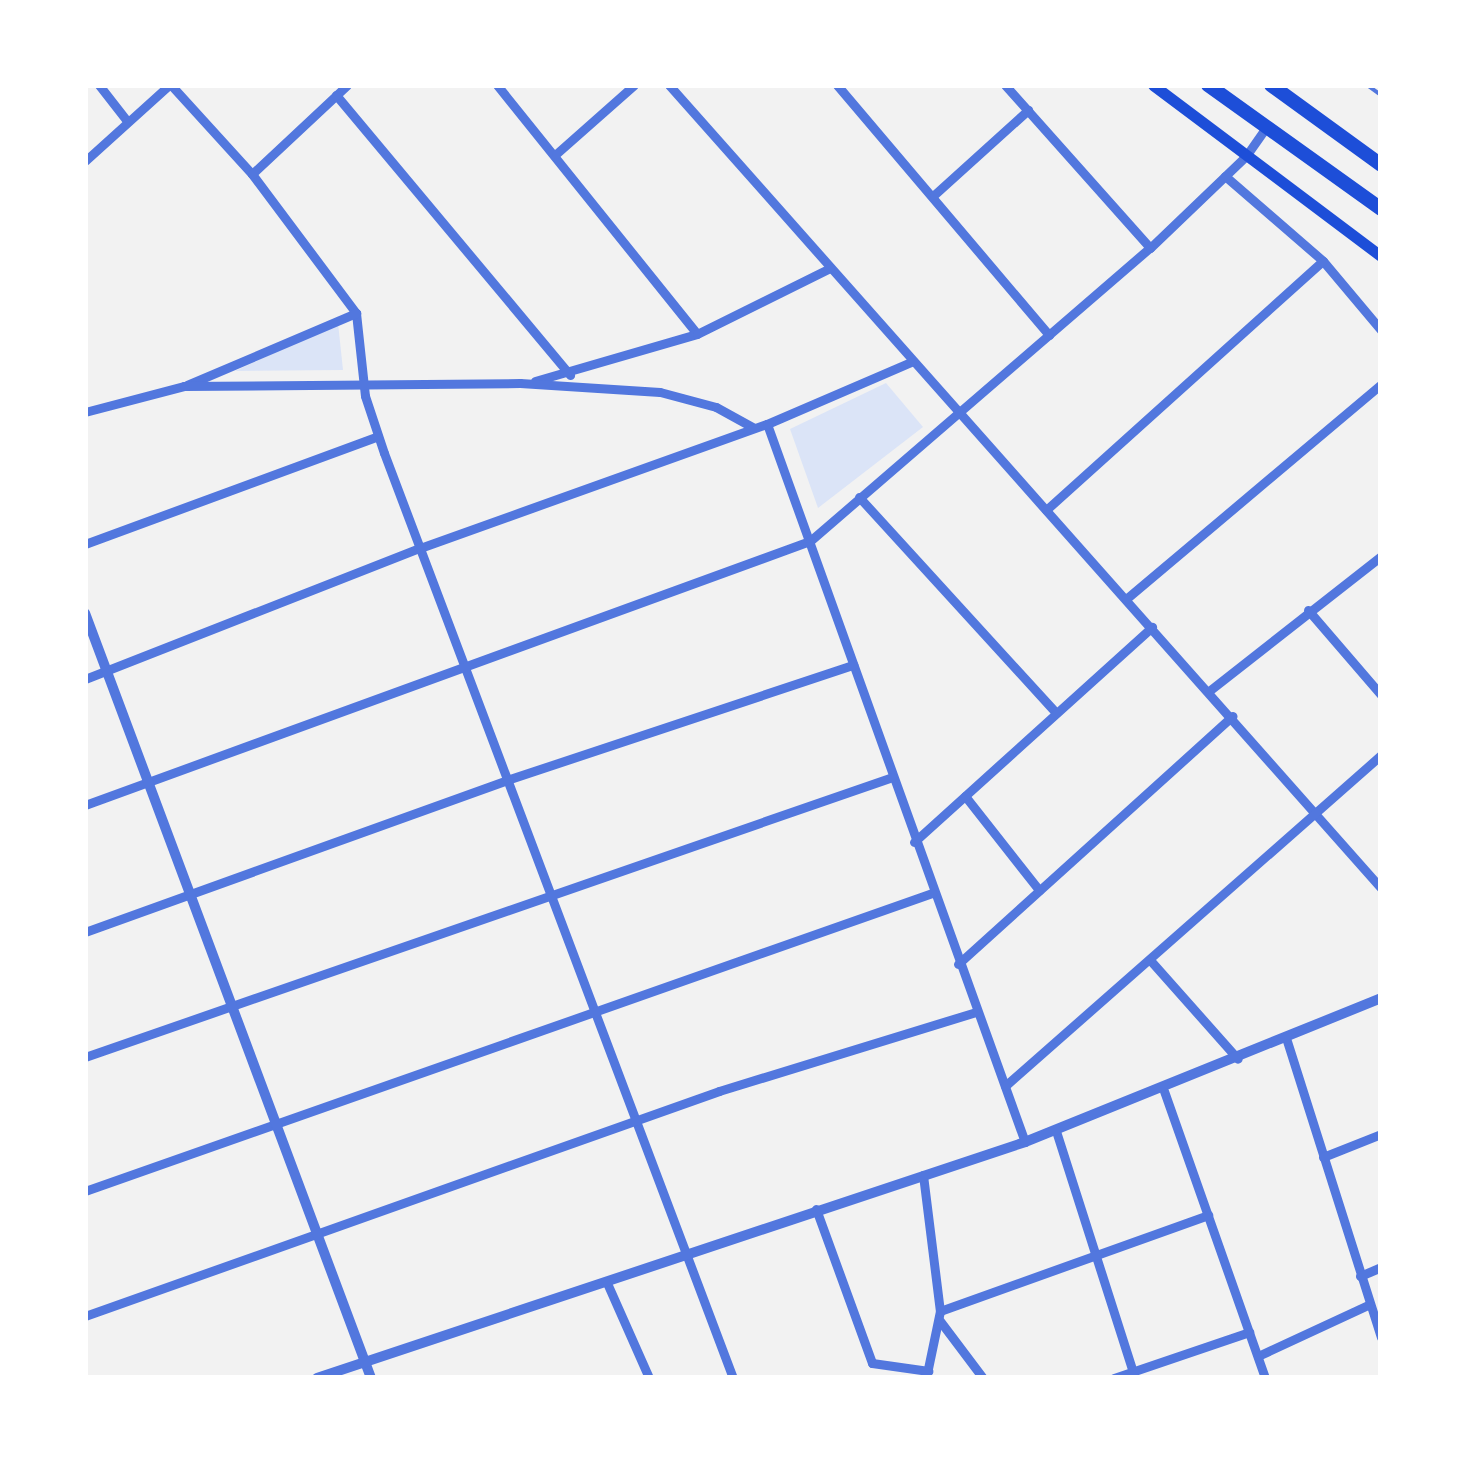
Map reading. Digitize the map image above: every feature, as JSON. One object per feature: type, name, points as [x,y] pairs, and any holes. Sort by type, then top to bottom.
[{"type":"highway","points":[[1208,85],[1381,209]]},
{"type":"highway","points":[[1271,85],[1381,165]]},
{"type":"main road","points":[[1153,85],[1381,256]]},
{"type":"street","points":[[99,85],[127,120]]},
{"type":"street","points":[[85,161],[170,85],[252,174],[356,313],[364,386],[378,436],[733,1378]]},
{"type":"street","points":[[252,174],[347,85]]},
{"type":"street","points":[[497,85],[697,334]]},
{"type":"street","points":[[556,154],[634,85]]},
{"type":"street","points":[[669,85],[1381,888]]},
{"type":"street","points":[[838,85],[1050,335]]},
{"type":"street","points":[[1005,85],[1150,248]]},
{"type":"street","points":[[336,95],[570,375]]},
{"type":"street","points":[[934,194],[1028,110]]},
{"type":"street","points":[[85,805],[810,541],[859,497],[962,417],[1150,248],[1246,156],[1266,128]]},
{"type":"street","points":[[1225,176],[1324,262],[1381,330]]},
{"type":"street","points":[[1046,510],[1324,262]]},
{"type":"street","points":[[520,383],[570,375],[697,334],[830,268]]},
{"type":"street","points":[[85,412],[184,386],[356,313]]},
{"type":"street","points":[[85,679],[420,548],[767,424],[911,362]]},
{"type":"street","points":[[184,386],[520,383],[660,392],[716,407],[754,428]]},
{"type":"street","points":[[1126,599],[1381,384]]},
{"type":"street","points":[[767,424],[975,1012],[1026,1142]]},
{"type":"street","points":[[85,544],[378,436]]},
{"type":"street","points":[[859,497],[1056,714]]},
{"type":"street","points":[[1209,691],[1381,556]]},
{"type":"street","points":[[1308,610],[1381,695]]},
{"type":"street","points":[[85,613],[145,783],[371,1378]]},
{"type":"street","points":[[914,842],[1152,627]]},
{"type":"street","points":[[85,932],[507,780],[853,664]]},
{"type":"street","points":[[958,964],[1232,716]]},
{"type":"street","points":[[1005,1086],[1381,755]]},
{"type":"street","points":[[85,1057],[892,777]]},
{"type":"street","points":[[964,796],[1039,890]]},
{"type":"street","points":[[85,1191],[932,892]]},
{"type":"street","points":[[1150,960],[1238,1059]]},
{"type":"street","points":[[318,1378],[608,1283],[684,1251],[1026,1142],[1164,1091],[1381,998]]},
{"type":"street","points":[[85,1316],[634,1123],[975,1012]]},
{"type":"street","points":[[1287,1041],[1381,1337]]},
{"type":"street","points":[[1164,1091],[1265,1378]]},
{"type":"street","points":[[1056,1131],[1134,1375]]},
{"type":"street","points":[[1323,1157],[1381,1134]]},
{"type":"street","points":[[816,1209],[872,1363],[927,1374],[940,1316],[922,1175]]},
{"type":"street","points":[[940,1316],[1094,1254],[1208,1216]]},
{"type":"street","points":[[1360,1276],[1381,1267]]},
{"type":"street","points":[[608,1283],[649,1378]]},
{"type":"street","points":[[1258,1356],[1370,1304]]},
{"type":"street","points":[[940,1316],[982,1378]]},
{"type":"street","points":[[1114,1378],[1134,1375],[1249,1332]]},
{"type":"lane","points":[[1367,85],[1376,87],[1381,95]]},
{"type":"shaded area","points":[[338,323],[343,370],[235,371]]},
{"type":"shaded area","points":[[886,383],[923,427],[818,508],[790,429]]}]
